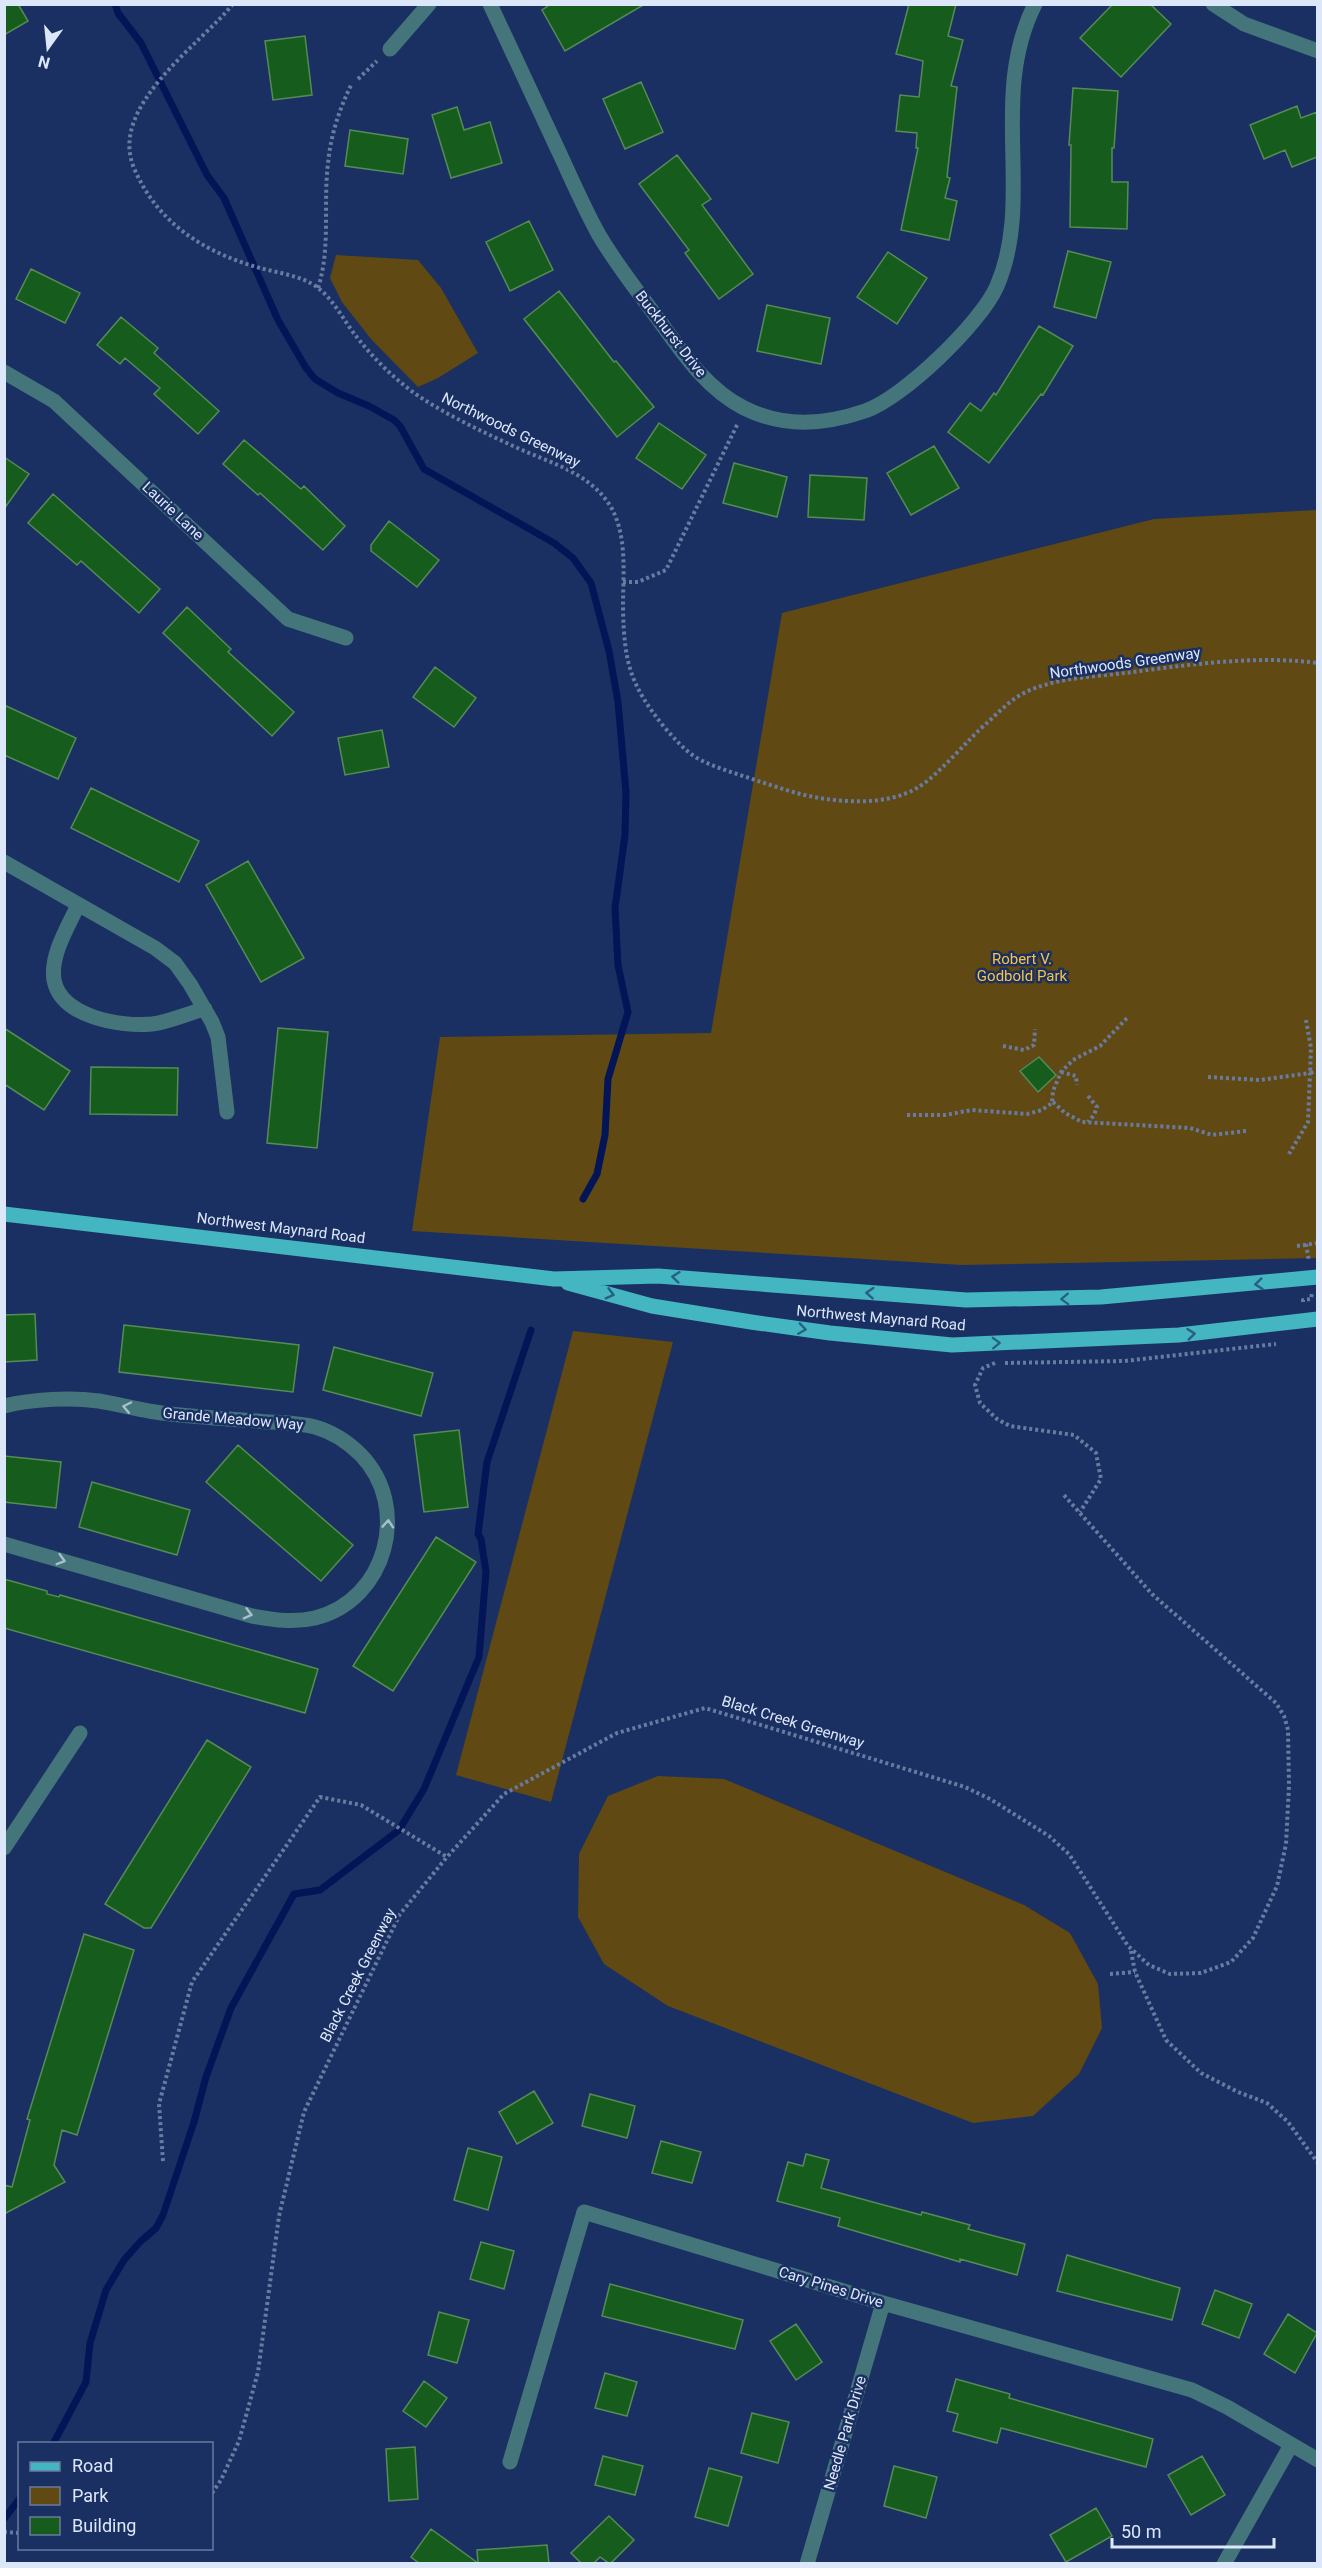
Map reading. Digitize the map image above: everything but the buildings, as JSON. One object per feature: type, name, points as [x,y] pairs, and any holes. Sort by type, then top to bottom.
[{"type":"main road","name":"Northwest Maynard Road","points":[[4,1214],[554,1279],[652,1306],[830,1334],[952,1345],[1179,1335],[1317,1318]]},
{"type":"main road","name":"Northwest Maynard Road","points":[[554,1279],[658,1275],[966,1300],[1101,1298],[1315,1283]]},
{"type":"street","points":[[390,49],[429,4]]},
{"type":"street","name":"Buckhurst Drive","points":[[490,4],[599,234],[681,351],[709,383],[744,408],[773,418],[811,424],[849,417],[876,407],[897,394],[949,346],[982,310],[995,290],[1005,267],[1012,232],[1012,112],[1016,58],[1035,4]]},
{"type":"street","points":[[1213,4],[1244,24],[1317,51]]},
{"type":"street","name":"Laurie Lane","points":[[4,372],[54,401],[288,619],[346,638]]},
{"type":"street","points":[[4,862],[155,948],[175,963],[205,1008],[218,1037],[228,1112]]},
{"type":"street","points":[[78,905],[56,957],[54,978],[59,995],[75,1009],[102,1018],[152,1024],[205,1008]]},
{"type":"street","name":"Grande Meadow Way","points":[[4,1406],[76,1399],[165,1414],[315,1427],[344,1440],[370,1466],[387,1498],[389,1515],[387,1536],[378,1564],[368,1583],[353,1599],[336,1610],[298,1621],[252,1616],[4,1544]]},
{"type":"street","points":[[4,1848],[80,1733]]},
{"type":"street","name":"Cary Pines Drive","points":[[510,2462],[584,2212],[883,2303],[1192,2390],[1227,2407],[1317,2460]]},
{"type":"street","name":"Needle Park Drive","points":[[807,2564],[883,2303]]},
{"type":"street","points":[[1224,2564],[1291,2445]]},
{"type":"path","name":"Northwoods Greenway","points":[[233,4],[140,105],[129,148],[134,167],[142,183],[159,208],[182,232],[216,253],[292,277],[318,288],[386,370],[416,395],[451,416],[563,467],[599,491],[612,509],[619,529],[623,556],[623,622],[628,666],[635,686],[645,701],[687,752],[721,769],[788,791],[815,797],[860,801],[889,797],[917,788],[1011,700],[1040,687],[1076,679],[1194,664],[1273,661],[1317,663]]},
{"type":"path","points":[[358,79],[390,49]]},
{"type":"path","points":[[318,288],[324,264],[327,165],[335,122],[352,83]]},
{"type":"path","points":[[623,582],[638,582],[666,570],[737,425]]},
{"type":"path","points":[[1128,1017],[1100,1046],[1073,1060],[1061,1072],[1053,1091],[1053,1102],[1065,1113],[1087,1122],[1190,1128],[1212,1135],[1246,1131]]},
{"type":"path","points":[[1289,1154],[1308,1122],[1311,1048],[1306,1020]]},
{"type":"path","points":[[1003,1046],[1024,1050],[1034,1045],[1035,1029]]},
{"type":"path","points":[[1208,1077],[1260,1080],[1317,1071]]},
{"type":"path","points":[[1061,1072],[1076,1076],[1077,1085]]},
{"type":"path","points":[[1087,1122],[1094,1115],[1097,1107],[1088,1096]]},
{"type":"path","points":[[907,1115],[945,1115],[972,1110],[1027,1114],[1042,1110],[1053,1102]]},
{"type":"path","points":[[1297,1246],[1317,1243]]},
{"type":"path","points":[[1306,1244],[1310,1263]]},
{"type":"path","points":[[1303,1309],[1303,1300],[1311,1299],[1315,1283]]},
{"type":"path","points":[[989,1364],[979,1373],[975,1385],[980,1403],[990,1414],[1010,1426],[1074,1435],[1096,1453],[1101,1479],[1080,1512]]},
{"type":"path","name":"Black Creek Greenway","points":[[213,2492],[221,2480],[239,2441],[258,2372],[279,2216],[304,2112],[400,1914],[447,1857],[504,1794],[617,1732],[705,1708],[965,1787],[1014,1812],[1049,1836],[1068,1854],[1131,1949],[1149,1965],[1170,1974],[1201,1973],[1231,1962],[1252,1938],[1277,1886],[1286,1844],[1289,1786],[1288,1730],[1284,1716],[1276,1703],[1152,1594],[1063,1494]]},
{"type":"path","points":[[163,2161],[159,2104],[192,1982],[320,1797],[361,1805],[447,1857]]},
{"type":"path","points":[[1131,1949],[1135,1972],[1166,2040],[1201,2073],[1238,2092],[1267,2103],[1288,2122],[1317,2163]]},
{"type":"path","points":[[1110,1974],[1135,1972]]},
{"type":"green space","points":[[336,255],[418,260],[441,288],[478,353],[438,378],[418,387],[371,339],[342,302],[330,278]]},
{"type":"green space","name":"Robert V. Godbold Park","points":[[1317,510],[1317,1258],[962,1265],[412,1231],[440,1037],[711,1033],[782,613],[1154,519]]},
{"type":"green space","points":[[573,1331],[673,1342],[551,1802],[456,1775]]},
{"type":"green space","points":[[658,1776],[724,1779],[1024,1905],[1070,1933],[1098,1984],[1102,2028],[1079,2074],[1033,2116],[973,2123],[668,2006],[604,1964],[578,1917],[579,1854],[608,1796]]},
{"type":"waterway","points":[[115,4],[118,13],[141,43],[207,175],[224,198],[278,320],[315,379],[338,393],[394,420],[400,426],[424,469],[554,543],[573,558],[591,583],[609,651],[618,702],[626,792],[625,835],[615,908],[618,965],[628,1012],[608,1079],[605,1135],[597,1174],[583,1199]]},
{"type":"waterway","points":[[54,2442],[86,2382],[90,2343],[106,2290],[124,2260],[156,2228],[163,2215],[194,2122],[206,2077],[231,2008],[294,1894],[320,1890],[399,1830],[424,1789],[479,1657],[486,1572],[481,1539],[478,1534],[487,1462],[531,1330]]},
{"type":"waterway","points":[[4,2519],[18,2501]]}]
